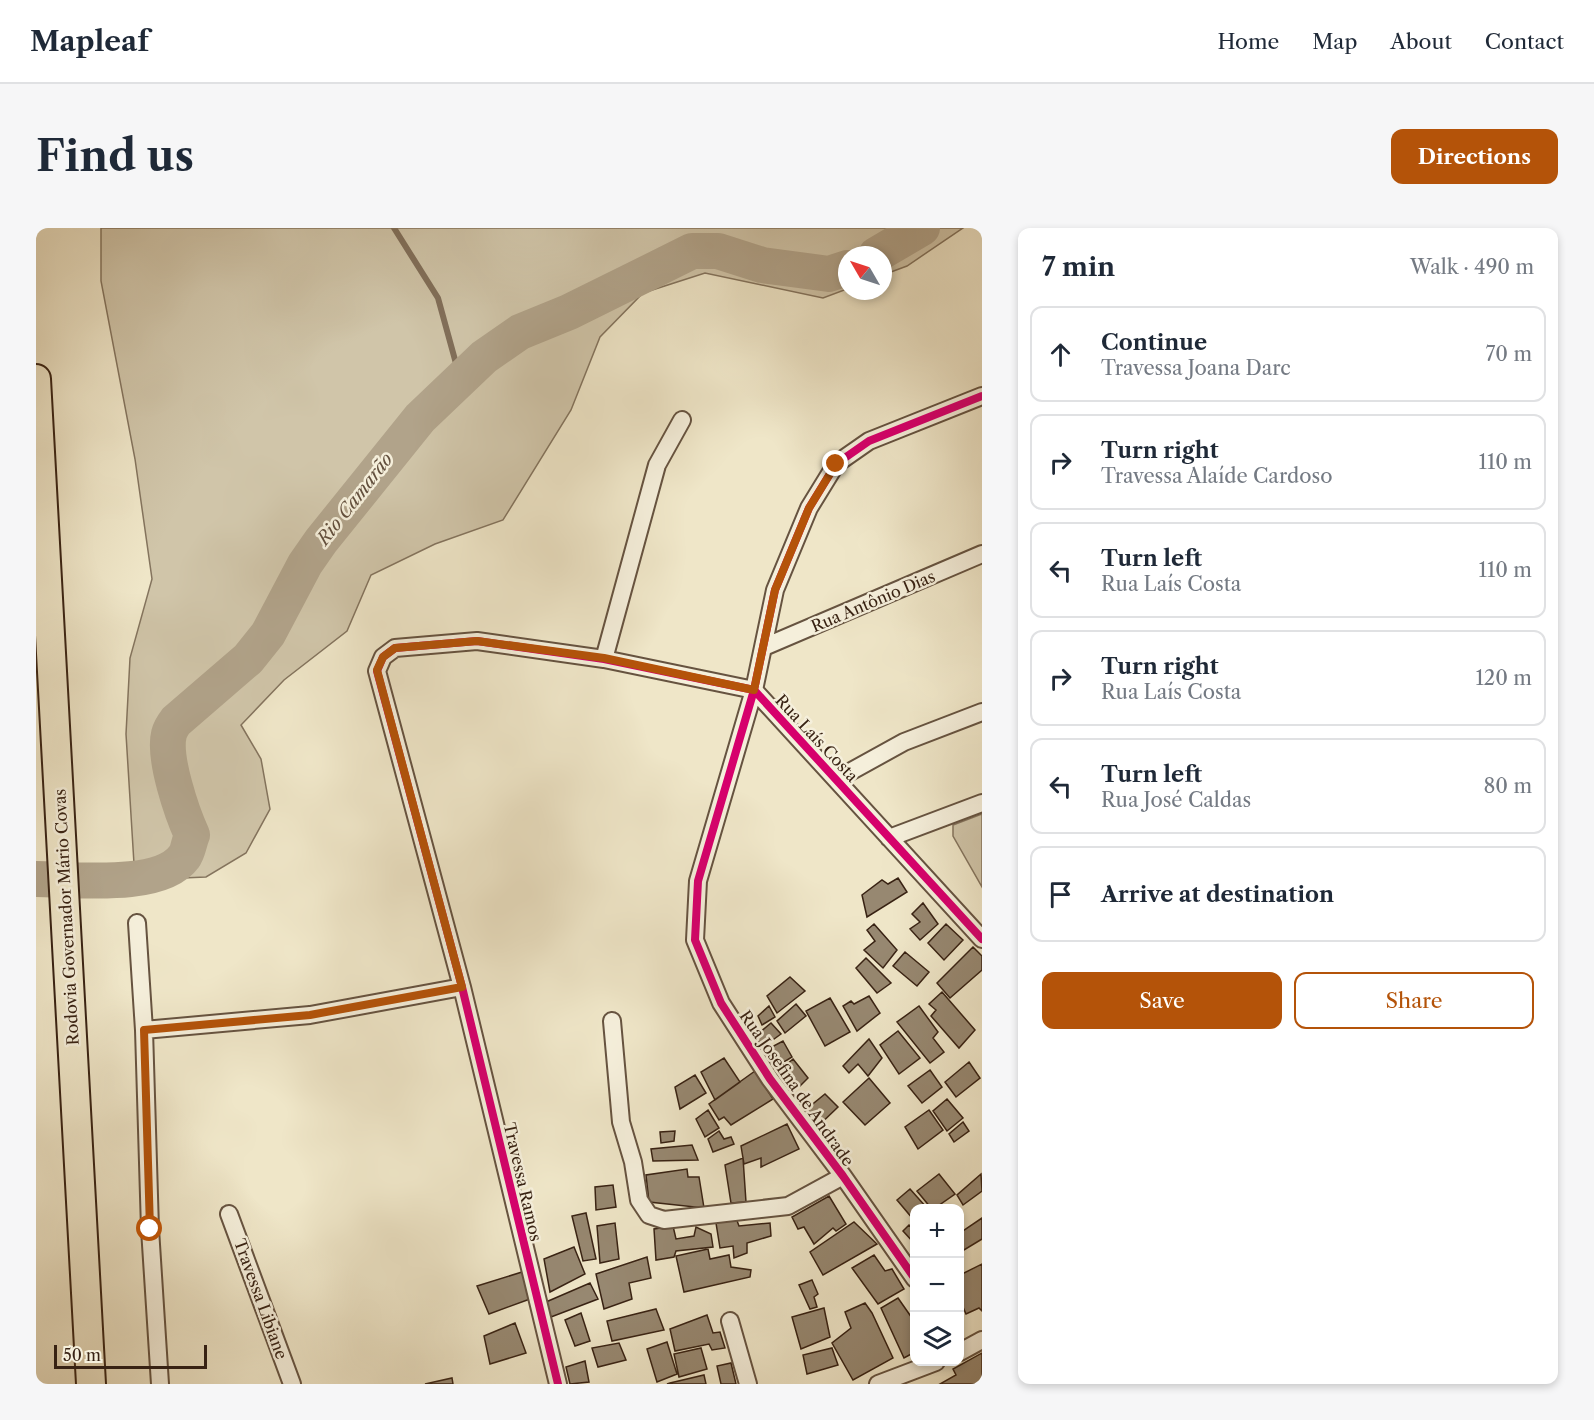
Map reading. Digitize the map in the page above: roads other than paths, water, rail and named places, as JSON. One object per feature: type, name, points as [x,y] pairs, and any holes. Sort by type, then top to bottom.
[{"type":"highway","name":"Rodovia Governador Mário Covas","points":[[36,379],[91,1384]]},
{"type":"street","name":"Rua Josefina de Andrade","points":[[910,1272],[843,1176],[770,1079],[721,1003],[695,940],[698,881],[754,690],[775,590],[809,508],[836,464],[869,441],[982,396]]},
{"type":"street","points":[[604,658],[657,465],[682,420]]},
{"type":"street","name":"Rua Antônio Dias","points":[[764,647],[982,554]]},
{"type":"street","name":"Rua Laís Costa","points":[[462,987],[377,670],[383,657],[395,648],[477,641],[604,658],[754,690],[982,939]]},
{"type":"street","points":[[837,779],[904,742],[982,712]]},
{"type":"street","points":[[889,838],[982,802]]},
{"type":"street","points":[[137,923],[144,1030],[150,1229],[160,1384]]},
{"type":"street","points":[[144,1030],[310,1015],[462,987]]},
{"type":"street","name":"Travessa Ramos","points":[[462,987],[558,1384]]},
{"type":"street","points":[[612,1021],[621,1122],[633,1162],[639,1200],[649,1215],[664,1220],[788,1206],[843,1176]]},
{"type":"street","name":"Travessa Libiane","points":[[229,1214],[292,1384]]},
{"type":"street","points":[[730,1321],[748,1384]]},
{"type":"street","points":[[964,1348],[982,1340]]},
{"type":"street","points":[[878,1384],[925,1366]]},
{"type":"waterway","points":[[394,228],[438,298],[460,378]]},
{"type":"waterway","name":"Rio Camarão","points":[[891,246],[922,228]]},
{"type":"waterway","name":"Rio Camarão","points":[[36,879],[93,881],[136,878],[156,874],[172,867],[184,857],[192,835],[171,771],[168,744],[173,726],[248,659],[268,634],[305,564],[321,541],[420,418],[484,357],[520,332],[569,312],[692,251],[718,251],[762,265],[829,274],[838,271]]}]
